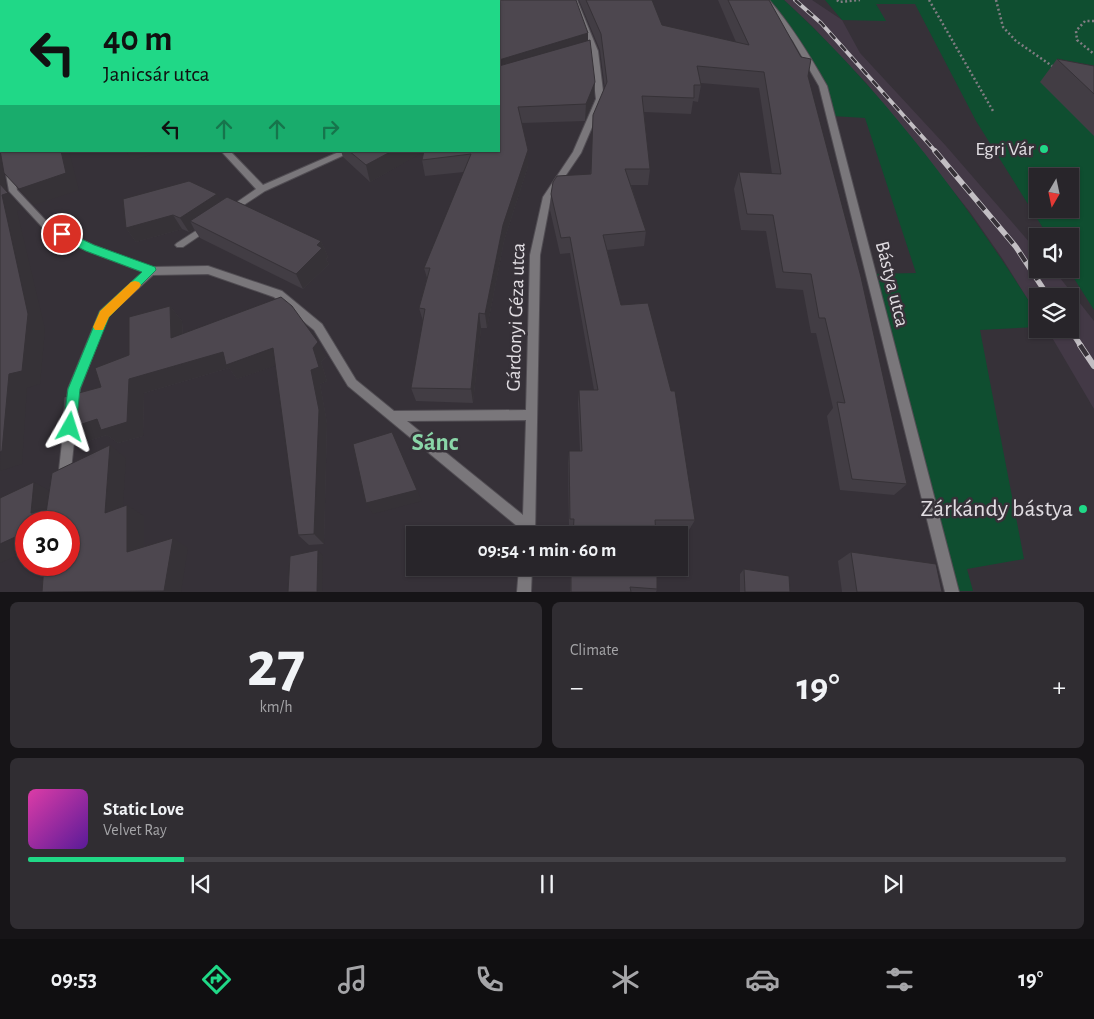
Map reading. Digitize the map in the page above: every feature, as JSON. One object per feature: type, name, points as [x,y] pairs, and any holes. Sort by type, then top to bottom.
[{"type":"street","name":"Gárdonyi Géza utca","points":[[530,526],[535,255],[547,197],[577,153],[600,99],[594,51],[574,0]]},
{"type":"street","name":"Bástya utca","points":[[765,0],[786,25],[808,58],[822,86],[952,592]]},
{"type":"street","points":[[585,53],[594,51]]},
{"type":"street","points":[[6,152],[13,191],[47,227],[90,248],[151,270],[208,270],[278,294],[318,326],[352,383],[523,526]]},
{"type":"street","points":[[226,152],[262,189]]},
{"type":"street","points":[[180,245],[262,189],[347,152]]},
{"type":"street","points":[[62,494],[74,389],[77,381],[104,314],[151,270]]},
{"type":"street","points":[[393,416],[532,415]]},
{"type":"street","points":[[524,592],[525,576]]},
{"type":"path","points":[[837,0],[839,2],[860,0]]},
{"type":"path","points":[[929,0],[993,111]]},
{"type":"path","points":[[996,0],[1003,27],[1023,46],[1051,66],[1060,69]]},
{"type":"path","points":[[1094,21],[1085,21],[1076,31],[1077,40],[1094,54]]},
{"type":"shaded area","points":[[784,0],[812,0],[842,20],[860,53],[946,146],[1029,242],[1029,278],[1060,278],[1068,288],[1029,288],[1029,301],[970,212],[867,84],[812,26]]},
{"type":"shaded area","points":[[1079,302],[1094,321],[1094,409],[1052,338],[1079,338]]},
{"type":"green space","points":[[765,0],[784,0],[820,35],[889,110],[952,189],[1029,302],[1029,327],[980,330],[1024,559],[967,569],[973,591],[952,591],[871,274],[916,273],[865,118],[832,116],[808,58]]},
{"type":"green space","name":"Egri Vár","points":[[825,0],[1094,0],[1094,310],[1074,278],[1079,278],[1079,228],[1043,228],[1037,218],[1079,218],[1079,168],[1029,168],[1029,206],[976,121],[915,4],[876,4],[886,21],[842,20]]},
{"type":"building","points":[[500,0],[576,0],[588,33],[500,60]]},
{"type":"building","points":[[586,0],[652,0],[662,25],[749,45],[728,0],[769,0],[801,57],[811,59],[808,76],[861,277],[907,484],[852,479],[837,402],[845,403],[825,318],[819,318],[811,274],[783,272],[773,215],[747,214],[739,172],[781,174],[764,72],[697,66],[701,85],[694,85],[694,98],[642,96],[650,169],[625,169],[646,231],[603,235],[621,305],[648,303],[671,391],[675,391],[695,520],[655,520],[655,526],[574,526],[574,519],[570,519],[569,451],[582,451],[579,390],[598,390],[570,237],[561,238],[551,194],[553,182],[557,176],[591,174],[593,115],[607,82],[601,34]]},
{"type":"building","points":[[590,40],[595,82],[586,104],[518,107],[528,150],[503,225],[485,314],[479,313],[471,389],[411,388],[425,309],[419,308],[430,268],[424,268],[471,154],[422,160],[424,152],[500,152],[500,66]]},
{"type":"building","points":[[1057,59],[1094,66],[1094,94]]},
{"type":"building","points":[[0,152],[61,152],[66,173],[19,189],[4,173]]},
{"type":"building","points":[[350,152],[390,152],[366,165]]},
{"type":"building","points":[[189,181],[217,194],[180,218],[173,215],[126,228],[123,199]]},
{"type":"building","points":[[0,184],[8,193],[2,195],[28,314],[22,371],[9,374],[2,451],[0,452]]},
{"type":"building","points":[[227,197],[321,241],[317,245],[322,248],[296,274],[190,221]]},
{"type":"building","points":[[281,297],[292,306],[318,342],[313,348],[319,367],[311,370],[319,410],[314,534],[298,535],[273,348],[226,365],[223,352],[129,379],[127,422],[101,430],[97,419],[61,431],[64,397],[101,387],[95,368],[129,355],[129,317],[170,306],[171,338]]},
{"type":"building","points":[[392,432],[417,490],[366,503],[353,444]]},
{"type":"building","points":[[110,445],[105,513],[127,505],[127,552],[173,538],[164,591],[42,592],[43,576],[80,576],[80,511],[46,511],[52,473]]},
{"type":"building","points":[[34,482],[31,511],[15,511],[15,537],[0,544],[0,498]]},
{"type":"building","points":[[318,550],[317,592],[288,592],[290,556]]},
{"type":"building","points":[[851,552],[936,564],[942,592],[857,592]]},
{"type":"building","points":[[744,569],[789,576],[790,592],[745,592]]},
{"type":"building","points":[[571,576],[657,576],[657,589],[630,587],[631,592],[571,592]]},
{"type":"railway","points":[[795,0],[821,23],[936,152]]},
{"type":"railway","points":[[935,151],[1016,247],[1043,288]]},
{"type":"railway","points":[[1076,338],[1081,346]]},
{"type":"railway","points":[[1080,345],[1094,366]]},
{"type":"slow traffic","points":[[99,327],[104,314],[135,285]]},
{"type":"place","name":"Egri Vár","points":[[1044,149]]},
{"type":"place","name":"Zárkándy bástya","points":[[1083,509]]},
{"type":"district","name":"Sánc","points":[[435,442]]},
{"type":"route","points":[[62,234],[90,248],[151,270],[104,314],[74,389],[70,427]]}]
